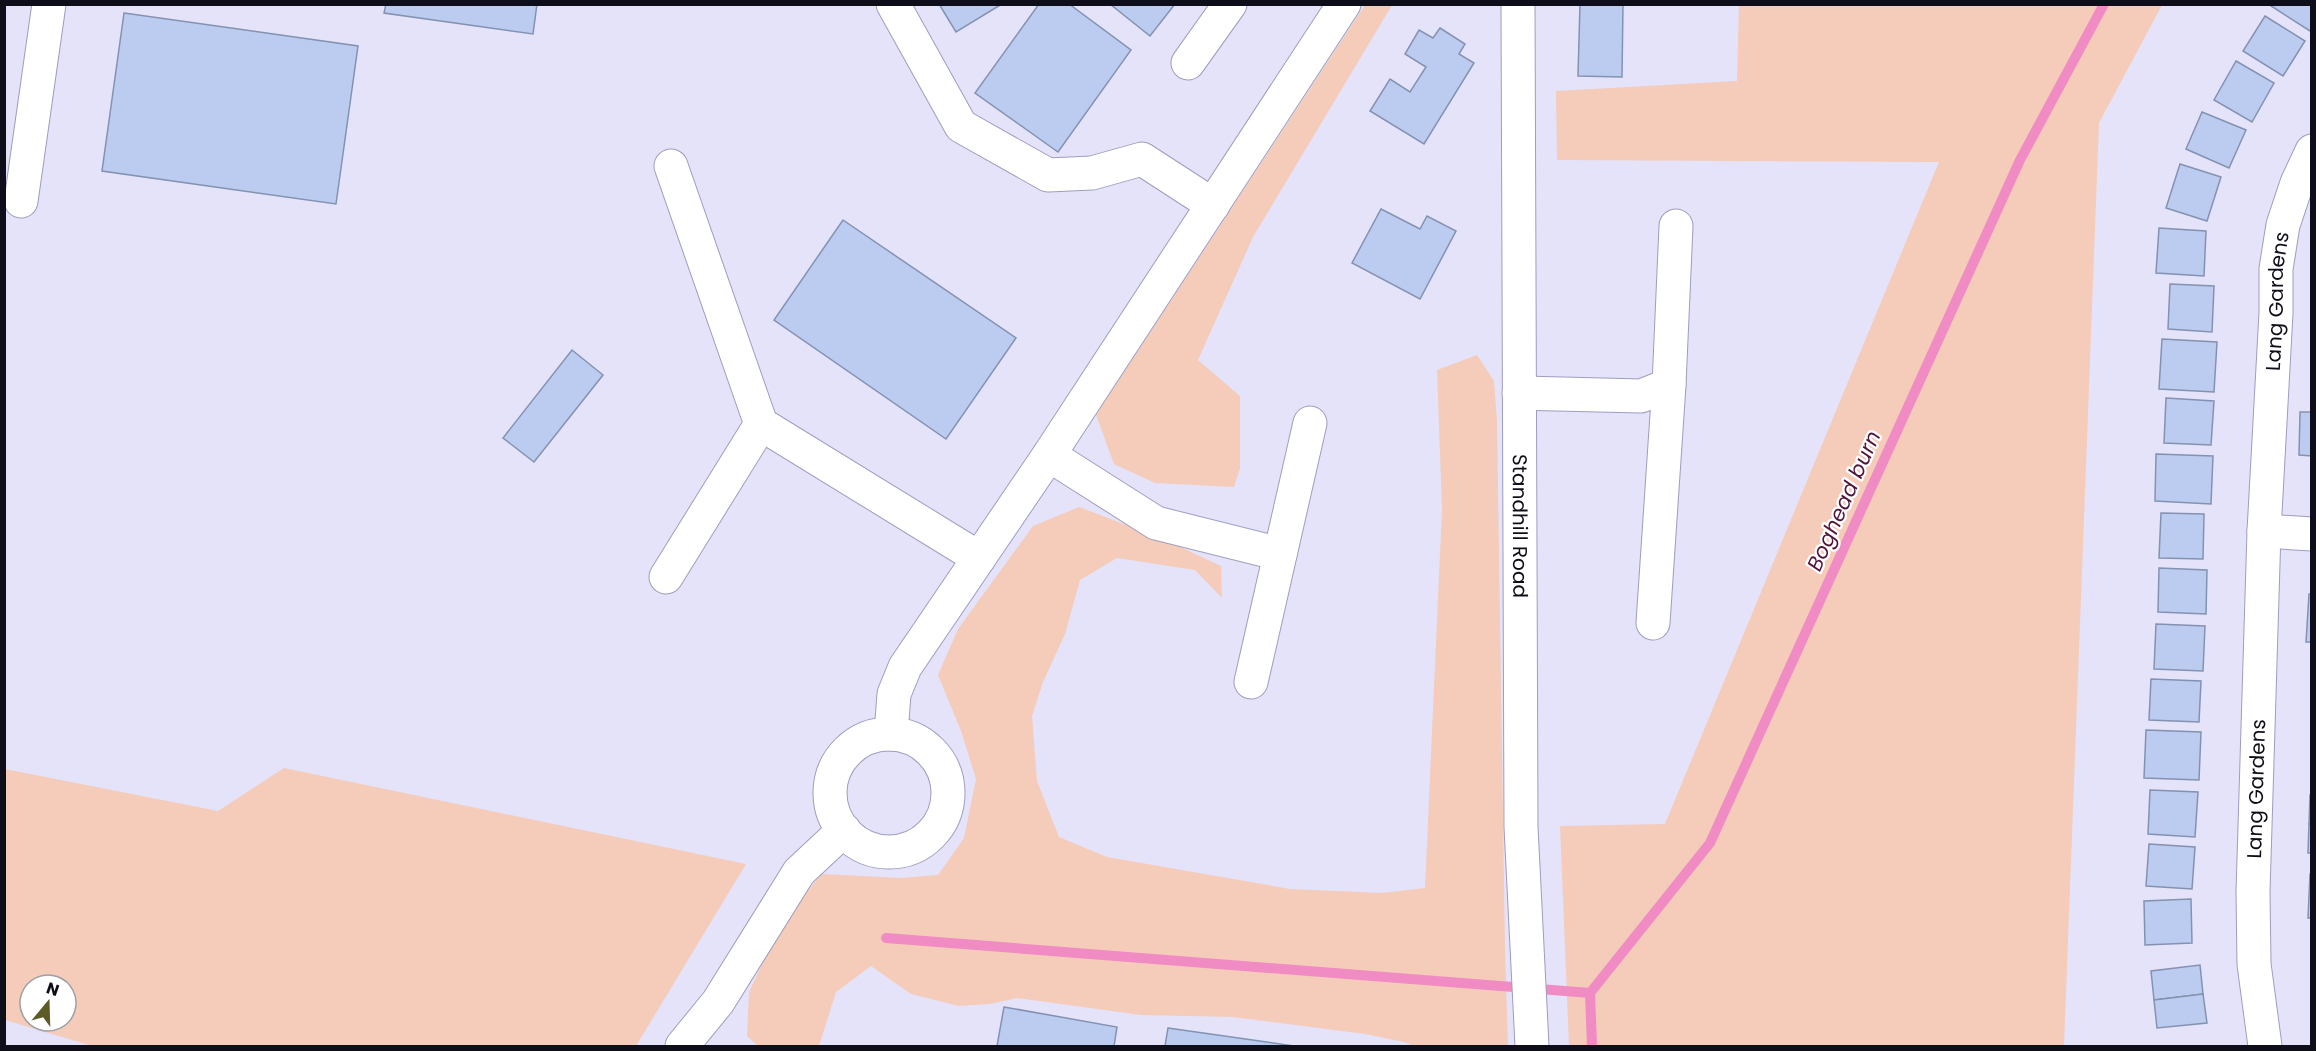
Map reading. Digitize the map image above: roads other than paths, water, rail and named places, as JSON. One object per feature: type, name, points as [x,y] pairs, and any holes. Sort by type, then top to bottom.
[{"type":"street","points":[[21,201],[49,4]]},
{"type":"street","points":[[893,4],[962,126],[1048,175],[1092,173],[1143,159],[1213,205]]},
{"type":"street","points":[[1188,63],[1230,4]]},
{"type":"street","points":[[891,734],[894,694],[905,667],[1049,455],[1344,4]]},
{"type":"street","name":"Standhill Road","points":[[1518,4],[1521,826],[1532,1047]]},
{"type":"street","name":"Lang Gardens","points":[[2265,1047],[2254,964],[2253,902],[2264,531],[2276,313],[2276,269],[2283,225],[2297,183],[2312,151]]},
{"type":"street","points":[[671,166],[761,424],[979,558]]},
{"type":"street","points":[[1653,623],[1669,385],[1676,226]]},
{"type":"street","points":[[1519,393],[1641,396],[1669,385]]},
{"type":"street","points":[[1251,682],[1310,423]]},
{"type":"street","points":[[666,577],[761,424]]},
{"type":"street","points":[[1049,455],[1156,523],[1280,554]]},
{"type":"street","points":[[2264,531],[2312,534]]},
{"type":"street","points":[[891,734],[906,736],[921,742],[934,753],[944,769],[949,789],[947,808],[939,826],[926,840],[908,849],[889,852],[869,849],[856,842],[844,830],[831,807],[830,787],[835,768],[846,752],[861,740],[874,735],[891,734]]},
{"type":"street","points":[[696,1040],[799,872],[844,830]]},
{"type":"waterway","name":"Boghead burn","points":[[1590,993],[1710,843],[2020,160],[2104,4]]},
{"type":"waterway","points":[[886,938],[1590,993]]},
{"type":"waterway","points":[[1590,993],[1592,1046]]}]
